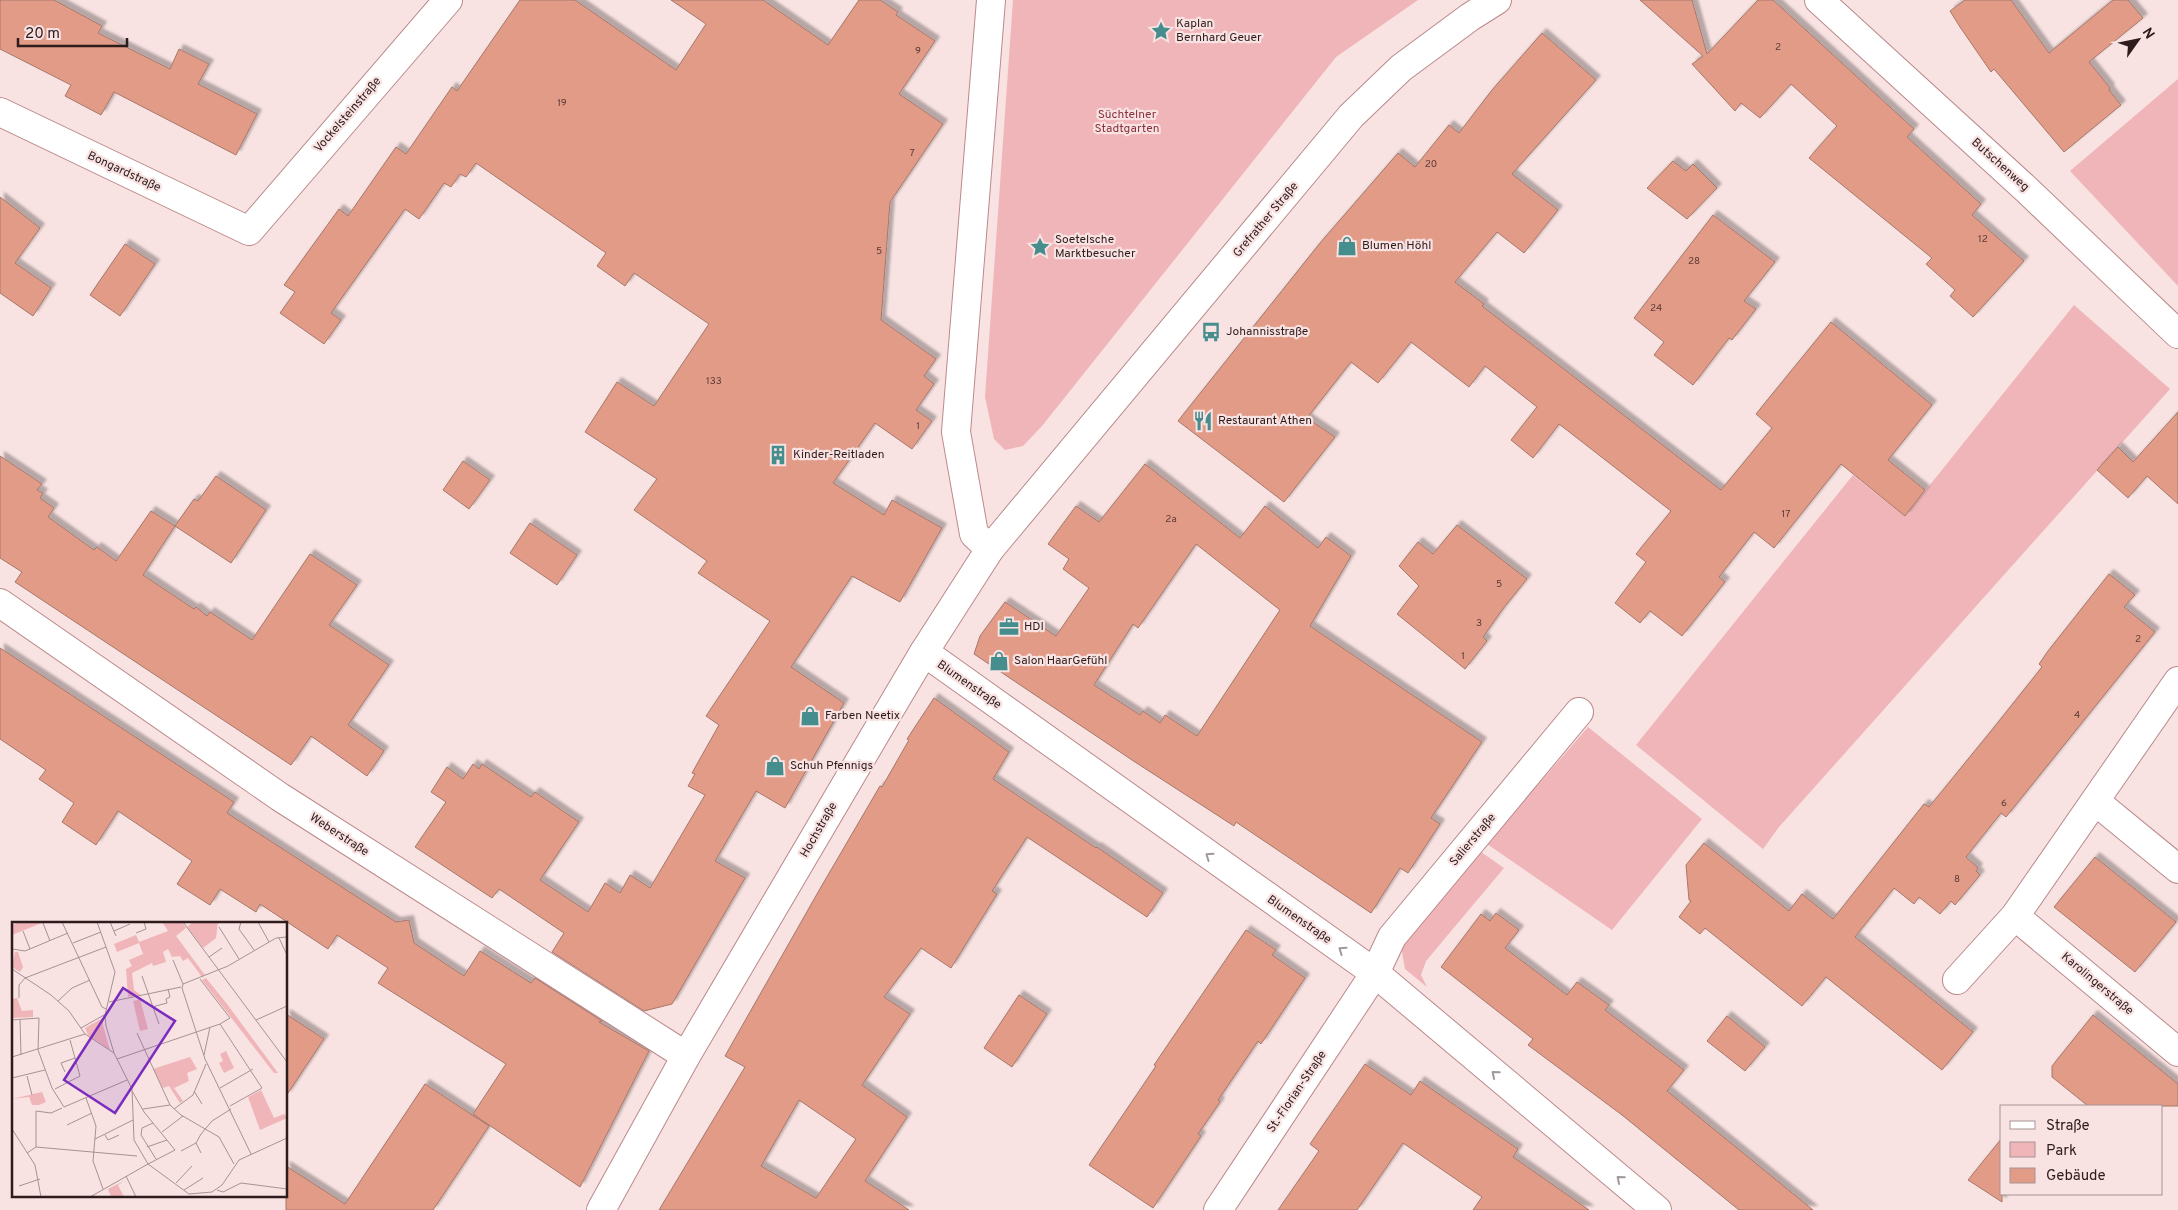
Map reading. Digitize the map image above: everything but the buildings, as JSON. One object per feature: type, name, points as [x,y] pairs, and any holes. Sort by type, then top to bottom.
[{"type":"street","name":"Vockelsteinstraße","points":[[248,231],[448,0]]},
{"type":"street","points":[[990,550],[974,534],[956,432],[991,0]]},
{"type":"street","name":"Grefrather Straße","points":[[1060,466],[1351,116],[1401,68],[1470,17],[1498,0]]},
{"type":"street","name":"Butschenweg","points":[[1819,0],[2027,190],[2178,334]]},
{"type":"street","name":"Bongardstraße","points":[[0,112],[248,231]]},
{"type":"street","name":"Hochstraße","points":[[602,1210],[686,1056],[924,652],[990,550],[1060,466]]},
{"type":"street","name":"Weberstraße","points":[[0,602],[280,797],[686,1056]]},
{"type":"street","name":"Blumenstraße","points":[[924,652],[1375,974],[1657,1210]]},
{"type":"street","points":[[1957,980],[2015,916],[2175,691]]},
{"type":"street","name":"Salierstraße","points":[[1375,974],[1392,937],[1579,712]]},
{"type":"street","points":[[2095,801],[2178,869]]},
{"type":"street","name":"Karolingerstraße","points":[[2015,916],[2178,1052]]},
{"type":"street","name":"St.-Florian-Straße","points":[[1218,1210],[1375,974]]},
{"type":"green space","name":"Süchtelner Stadtgarten","points":[[1013,0],[1418,0],[1336,57],[1042,426],[1023,446],[1005,450],[994,439],[985,397]]},
{"type":"green space","points":[[2178,79],[2178,286],[2070,171]]},
{"type":"green space","points":[[2074,305],[2170,389],[1779,827],[1763,849],[1636,745],[1853,475],[1905,516]]},
{"type":"green space","points":[[1588,727],[1702,819],[1612,930],[1487,844]]},
{"type":"green space","points":[[1481,852],[1504,868],[1426,961],[1421,975],[1427,987],[1405,969],[1401,946]]},
{"type":"place","name":"Kaplan Bernhard Geuer","points":[[1161,31]]},
{"type":"place","name":"Blumen Höhl","points":[[1347,246]]},
{"type":"place","name":"Soetelsche Marktbesucher","points":[[1040,247]]},
{"type":"place","name":"Johannisstraße","points":[[1211,332]]},
{"type":"place","name":"Restaurant Athen","points":[[1203,421]]},
{"type":"place","name":"Kinder-Reitladen","points":[[778,455]]},
{"type":"place","name":"HDI","points":[[1009,627]]},
{"type":"place","name":"Salon HaarGefühl","points":[[999,661]]},
{"type":"place","name":"Farben Neetix","points":[[810,716]]},
{"type":"place","name":"Schuh Pfennigs","points":[[775,766]]}]
